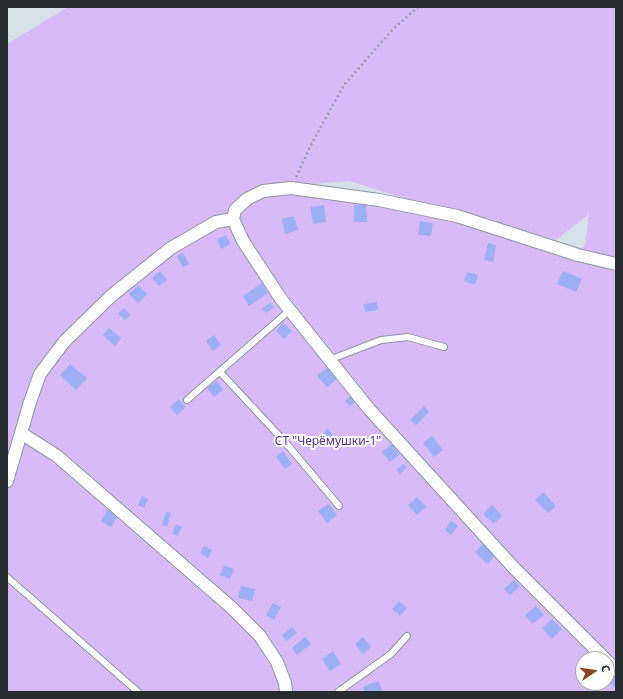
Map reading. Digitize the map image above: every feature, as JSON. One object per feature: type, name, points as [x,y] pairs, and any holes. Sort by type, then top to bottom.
[{"type":"street","points":[[597,651],[514,568],[369,409],[290,310],[243,241],[233,219],[235,210],[247,199],[263,191],[291,188],[379,200],[457,216],[578,255],[616,264]]},
{"type":"street","points":[[7,481],[30,402],[40,374],[64,342],[111,296],[171,248],[216,222],[233,219]]},
{"type":"street","points":[[21,433],[57,456],[232,608],[260,636],[269,649],[277,662],[285,683],[286,692]]},
{"type":"lane","points":[[187,400],[290,310]]},
{"type":"lane","points":[[329,360],[381,340],[408,336],[444,347]]},
{"type":"lane","points":[[220,372],[285,442],[339,506]]},
{"type":"lane","points":[[7,577],[138,692]]},
{"type":"lane","points":[[338,692],[391,654],[407,636]]},
{"type":"path","points":[[291,188],[312,143],[344,85],[394,28],[418,7]]},
{"type":"green space","name":"СТ \"Черёмушки-1\"","points":[[68,7],[616,7],[616,692],[7,692],[7,44]],"holes":[[[349,181],[410,200],[289,186]],[[589,214],[585,246],[577,250],[518,230],[556,240]]]},
{"type":"building","points":[[324,205],[326,222],[313,224],[310,207]]},
{"type":"building","points":[[354,205],[366,205],[367,222],[354,222]]},
{"type":"building","points":[[294,216],[298,230],[285,234],[282,219]]},
{"type":"building","points":[[420,221],[433,223],[431,236],[418,235]]},
{"type":"building","points":[[226,235],[230,244],[221,249],[217,239]]},
{"type":"building","points":[[488,243],[496,245],[493,262],[484,260]]},
{"type":"building","points":[[183,253],[189,264],[183,267],[177,256]]},
{"type":"building","points":[[160,271],[167,280],[159,286],[152,278]]},
{"type":"building","points":[[563,271],[582,279],[576,292],[557,284]]},
{"type":"building","points":[[467,272],[478,275],[475,285],[464,281]]},
{"type":"building","points":[[262,283],[268,293],[249,306],[243,296]]},
{"type":"building","points":[[138,285],[147,294],[138,303],[129,294]]},
{"type":"building","points":[[377,302],[378,310],[365,312],[364,304]]},
{"type":"building","points":[[270,303],[274,307],[266,313],[262,309]]},
{"type":"building","points":[[124,308],[130,315],[125,320],[118,314]]},
{"type":"building","points":[[283,323],[292,331],[284,339],[276,331]]},
{"type":"building","points":[[109,328],[121,338],[115,346],[103,335]]},
{"type":"building","points":[[214,335],[221,345],[213,351],[206,341]]},
{"type":"building","points":[[70,364],[87,378],[76,390],[60,375]]},
{"type":"building","points":[[328,367],[338,378],[327,387],[317,376]]},
{"type":"building","points":[[217,381],[223,390],[214,397],[207,388]]},
{"type":"building","points":[[351,396],[356,401],[350,406],[345,401]]},
{"type":"building","points":[[179,399],[186,407],[177,415],[170,407]]},
{"type":"building","points":[[424,406],[429,412],[416,425],[410,420]]},
{"type":"building","points":[[327,429],[333,435],[325,444],[319,439]]},
{"type":"building","points":[[432,436],[443,450],[434,457],[423,443]]},
{"type":"building","points":[[392,444],[400,454],[390,462],[382,452]]},
{"type":"building","points":[[283,451],[292,464],[285,469],[276,457]]},
{"type":"building","points":[[403,464],[407,467],[400,474],[396,470]]},
{"type":"building","points":[[543,492],[556,506],[548,513],[535,500]]},
{"type":"building","points":[[142,496],[148,499],[144,508],[138,505]]},
{"type":"building","points":[[417,497],[426,507],[417,515],[408,505]]},
{"type":"building","points":[[329,504],[337,515],[327,523],[318,511]]},
{"type":"building","points":[[492,505],[502,516],[494,524],[483,514]]},
{"type":"building","points":[[107,510],[118,516],[111,527],[101,521]]},
{"type":"building","points":[[166,512],[171,513],[167,527],[162,525]]},
{"type":"building","points":[[451,521],[458,526],[451,535],[445,530]]},
{"type":"building","points":[[176,524],[182,527],[178,536],[172,534]]},
{"type":"building","points":[[483,544],[495,555],[487,564],[475,552]]},
{"type":"building","points":[[204,546],[212,550],[208,558],[200,553]]},
{"type":"building","points":[[224,565],[234,569],[230,579],[220,575]]},
{"type":"building","points":[[514,580],[520,586],[510,595],[504,589]]},
{"type":"building","points":[[241,586],[255,589],[252,601],[238,598]]},
{"type":"building","points":[[399,601],[407,608],[400,616],[392,609]]},
{"type":"building","points":[[273,603],[281,607],[274,620],[266,615]]},
{"type":"building","points":[[536,606],[544,615],[532,624],[525,615]]},
{"type":"building","points":[[552,619],[562,629],[552,639],[542,628]]},
{"type":"building","points":[[292,627],[297,633],[286,641],[282,635]]},
{"type":"building","points":[[305,637],[311,644],[297,655],[292,648]]},
{"type":"building","points":[[363,637],[371,647],[363,654],[355,644]]},
{"type":"building","points":[[333,651],[341,664],[330,671],[322,659]]},
{"type":"building","points":[[615,676],[616,677],[616,688],[615,687]]},
{"type":"building","points":[[378,681],[383,692],[365,692],[363,687]]}]
